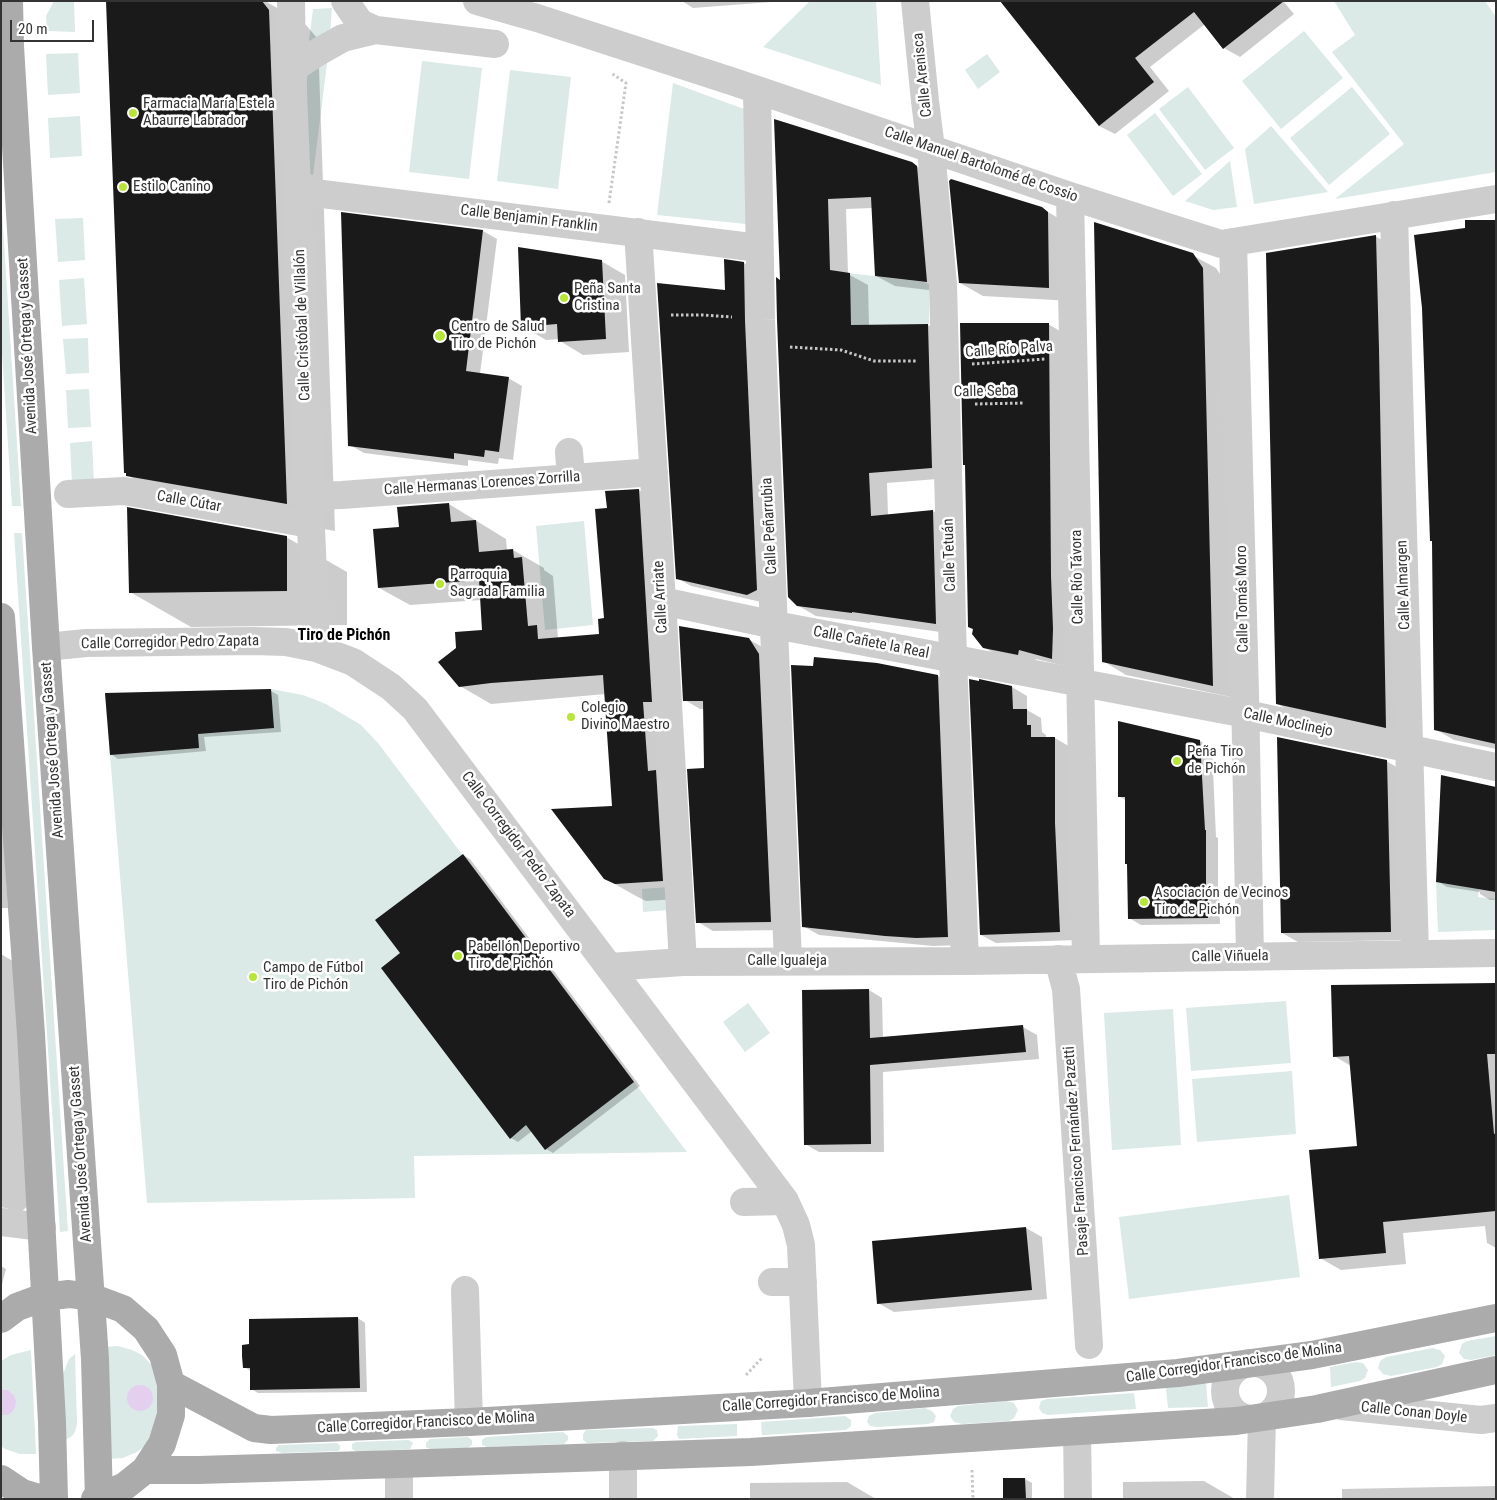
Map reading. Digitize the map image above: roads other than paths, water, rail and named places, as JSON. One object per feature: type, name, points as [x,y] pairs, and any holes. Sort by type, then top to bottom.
[{"type":"main road","name":"Avenida José Ortega y Gasset","points":[[9,1],[11,66],[46,647],[95,1359],[97,1498]]},
{"type":"main road","points":[[1,617],[31,1034],[52,1422],[54,1499]]},
{"type":"main road","points":[[1,1320],[18,1307],[44,1297],[69,1294],[91,1297],[123,1309],[146,1329],[163,1355],[171,1384],[171,1415],[162,1444],[145,1470],[125,1486],[97,1498]]},
{"type":"main road","name":"Calle Corregidor Francisco de Molina","points":[[171,1384],[254,1428],[271,1430],[469,1422],[808,1402],[1159,1375],[1312,1355],[1496,1318]]},
{"type":"main road","points":[[145,1470],[198,1470],[751,1452],[1147,1428],[1236,1421],[1317,1409],[1496,1370]]},
{"type":"main road","points":[[1,1479],[22,1493],[42,1499]]},
{"type":"street","name":"Calle Cristóbal de Villalón","points":[[291,1],[292,69],[316,648]]},
{"type":"street","points":[[345,1],[360,23],[376,30],[495,44]]},
{"type":"street","name":"Calle Manuel Bartolomé de Cossio","points":[[477,1],[537,18],[1070,196],[1221,244],[1496,199]]},
{"type":"street","name":"Calle Arenisca","points":[[915,1],[924,101],[931,149]]},
{"type":"street","points":[[292,69],[343,38],[376,30]]},
{"type":"street","name":"Calle Peñarrubia","points":[[757,90],[762,333],[788,961]]},
{"type":"street","name":"Calle Tetuán","points":[[931,149],[943,285],[953,659],[965,961]]},
{"type":"street","name":"Calle Benjamin Franklin","points":[[298,191],[759,248]]},
{"type":"street","name":"Calle Río Távora","points":[[1070,196],[1086,958]]},
{"type":"street","name":"Calle Almargen","points":[[1394,215],[1414,954]]},
{"type":"street","name":"Calle Arriate","points":[[638,232],[683,962]]},
{"type":"street","name":"Calle Tomás Moro","points":[[1233,242],[1246,714],[1250,956]]},
{"type":"street","name":"Calle Hermanas Lorences Zorrilla","points":[[310,496],[342,495],[570,464],[654,472]]},
{"type":"street","name":"Calle Cútar","points":[[68,494],[124,491],[310,524]]},
{"type":"street","name":"Calle Cañete la Real","points":[[662,601],[775,625],[1080,683]]},
{"type":"street","name":"Calle Corregidor Pedro Zapata","points":[[46,647],[86,643],[286,642],[316,648],[354,662],[391,687],[415,710],[785,1202],[796,1225],[801,1246],[808,1402]]},
{"type":"street","name":"Calle Moclinejo","points":[[1080,683],[1246,714],[1496,768]]},
{"type":"street","name":"Calle Viñuela","points":[[965,961],[1496,953]]},
{"type":"street","name":"Pasaje Francisco Fernández Pazetti","points":[[1058,959],[1066,989],[1089,1345]]},
{"type":"street","name":"Calle Igualeja","points":[[610,967],[683,962],[965,961]]},
{"type":"street","points":[[744,1202],[785,1202]]},
{"type":"street","points":[[1,1222],[42,1227]]},
{"type":"street","points":[[772,1282],[803,1282]]},
{"type":"street","points":[[465,1290],[469,1422]]},
{"type":"street","points":[[1253,1363],[1264,1366],[1273,1372],[1279,1381],[1281,1392],[1278,1403],[1271,1412],[1262,1418],[1252,1419],[1234,1412],[1228,1404],[1225,1393],[1227,1382],[1233,1372],[1242,1366],[1253,1363]]},
{"type":"street","name":"Calle Conan Doyle","points":[[1332,1405],[1481,1420],[1496,1418]]},
{"type":"street","points":[[1260,1499],[1262,1418]]},
{"type":"street","points":[[1077,1431],[1078,1499]]},
{"type":"street","points":[[623,1455],[623,1499]]},
{"type":"street","points":[[399,1464],[399,1499]]},
{"type":"place","name":"Farmacia María Estela Abaurre Labrador","points":[[133,113]]},
{"type":"place","name":"Estilo Canino","points":[[123,187]]},
{"type":"place","name":"Peña Santa Cristina","points":[[564,298]]},
{"type":"place","name":"Centro de Salud Tiro de Pichón","points":[[440,336]]},
{"type":"place","name":"Parroquia Sagrada Familia","points":[[440,584]]},
{"type":"place","name":"Colegio Divino Maestro","points":[[571,717]]},
{"type":"place","name":"Peña Tiro de Pichón","points":[[1177,761]]},
{"type":"place","name":"Asociación de Vecinos Tiro de Pichón","points":[[1144,902]]},
{"type":"place","name":"Pabellón Deportivo Tiro de Pichón","points":[[458,956]]},
{"type":"place","name":"Campo de Fútbol Tiro de Pichón","points":[[253,977]]},
{"type":"district","name":"Tiro de Pichón","points":[[344,636]]}]
